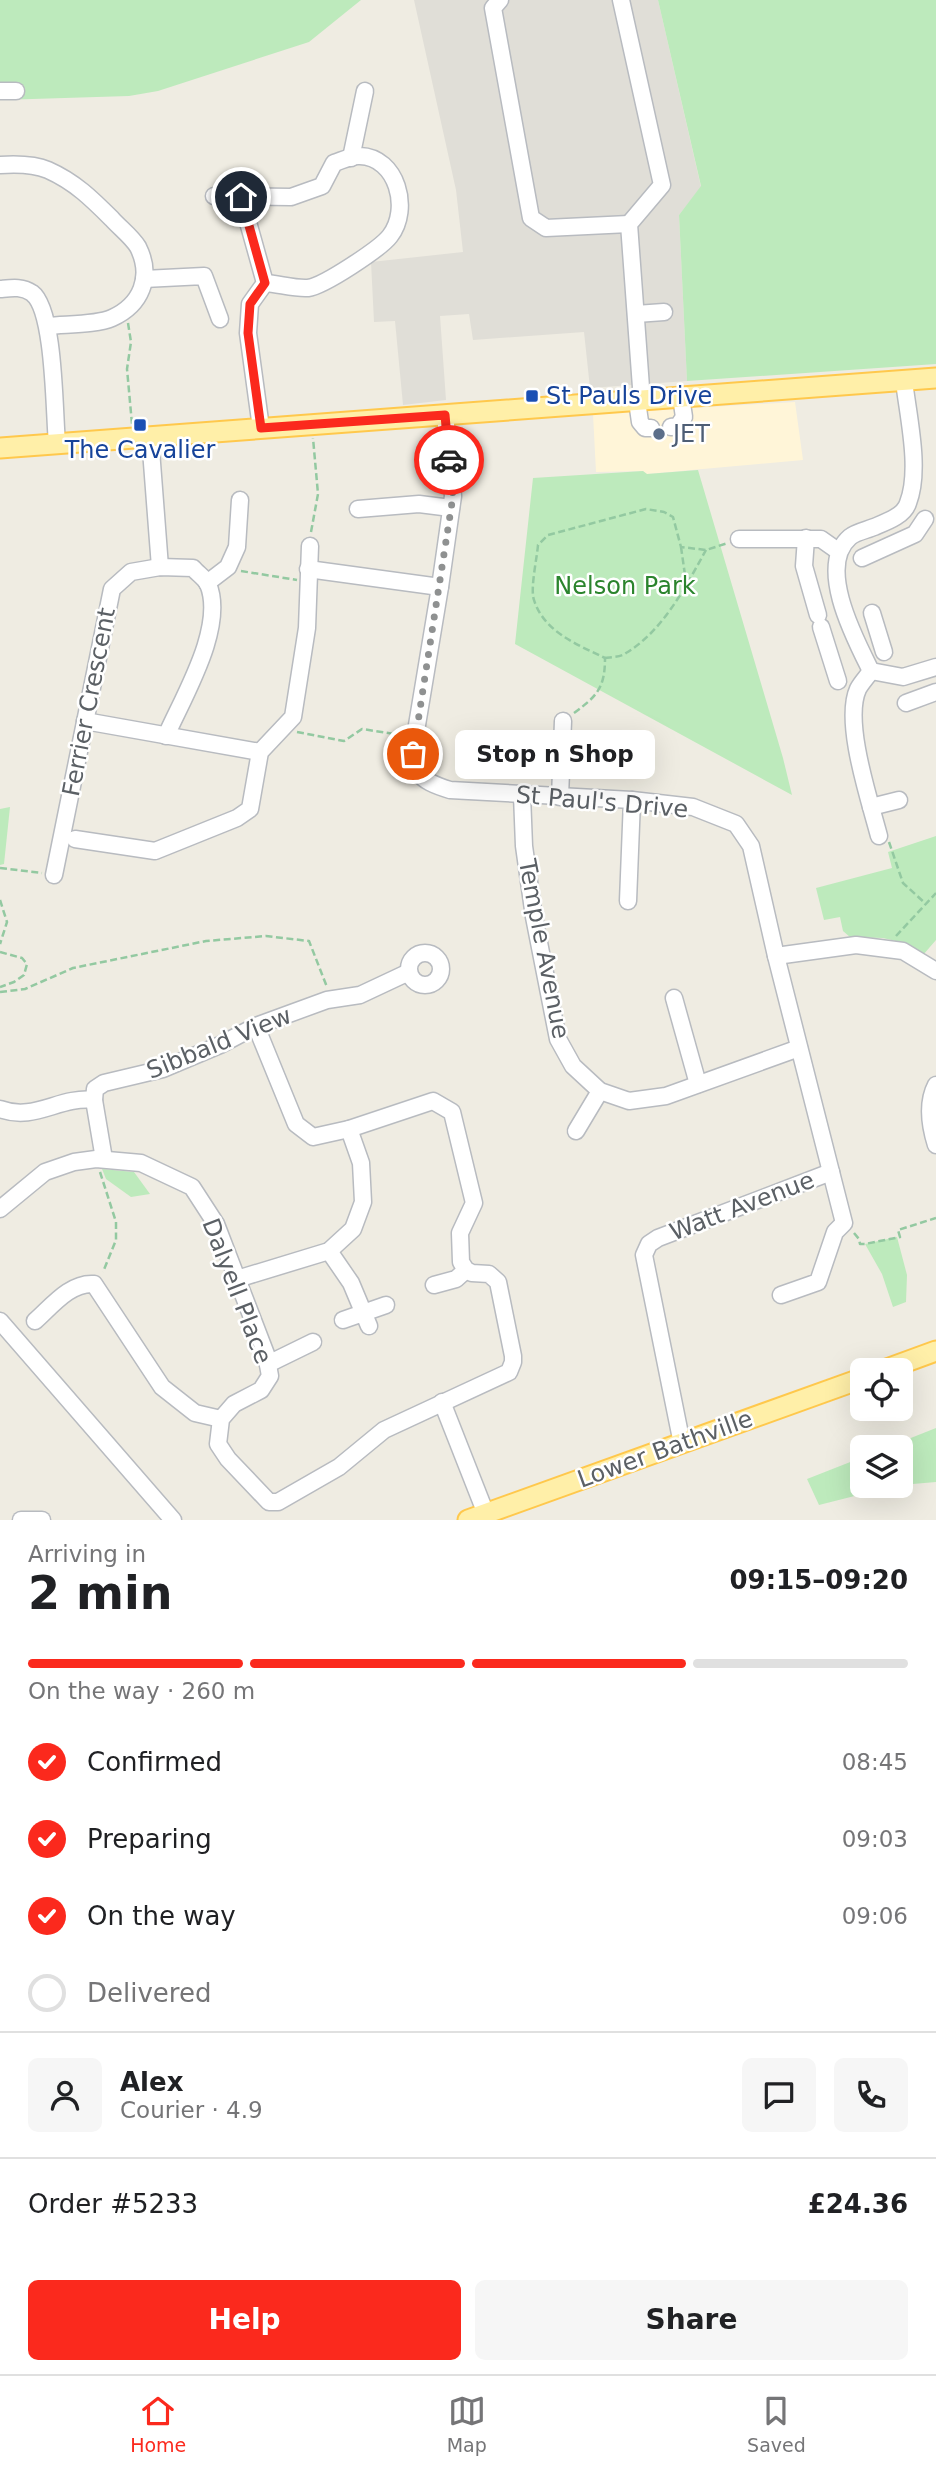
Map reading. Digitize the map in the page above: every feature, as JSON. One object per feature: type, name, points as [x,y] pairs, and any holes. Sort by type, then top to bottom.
[{"type":"main road","points":[[0,448],[936,378]]},
{"type":"main road","points":[[913,1359],[936,1351]]},
{"type":"main road","name":"Lower Bathville","points":[[477,1517],[850,1383]]},
{"type":"street","points":[[500,0],[493,8],[531,218],[547,228],[629,224]]},
{"type":"street","points":[[621,0],[662,185],[629,224],[640,422],[645,428],[651,428]]},
{"type":"street","points":[[351,158],[365,91]]},
{"type":"street","points":[[214,196],[291,197],[322,186],[334,163],[359,156],[383,163],[398,185],[400,214],[390,236],[335,278],[309,288],[265,283]]},
{"type":"street","points":[[0,165],[14,164],[45,169],[87,193],[137,246],[144,265],[144,286],[139,298],[126,310],[109,320],[48,326]]},
{"type":"street","points":[[241,197],[265,283]]},
{"type":"street","points":[[144,279],[204,276],[220,318]]},
{"type":"street","points":[[261,428],[248,333],[250,304],[265,283]]},
{"type":"street","points":[[0,289],[17,287],[32,293],[41,305],[48,326],[57,443]]},
{"type":"street","points":[[636,314],[664,312]]},
{"type":"street","points":[[871,671],[858,645],[835,579],[838,551],[851,536],[891,520],[908,506],[914,475],[904,381]]},
{"type":"street","points":[[671,427],[678,426],[684,417],[681,397]]},
{"type":"street","name":"St Paul's Drive","points":[[445,415],[453,496],[415,737],[413,754],[416,767],[428,783],[450,790],[632,800],[693,807],[736,824],[751,846],[844,1223]]},
{"type":"street","points":[[141,438],[160,567]]},
{"type":"street","points":[[166,736],[206,646],[212,610],[207,583],[228,567],[237,547],[240,500]]},
{"type":"street","points":[[358,509],[419,504],[451,508]]},
{"type":"street","points":[[862,558],[915,534],[931,523],[908,506]]},
{"type":"street","points":[[806,538],[804,566],[838,681]]},
{"type":"street","points":[[739,539],[821,539],[838,551]]},
{"type":"street","points":[[75,839],[155,851],[237,818],[250,809],[260,752],[293,717],[307,628],[310,546]]},
{"type":"street","name":"Ferrier Crescent","points":[[54,875],[112,589],[131,572],[160,567],[193,568],[207,583]]},
{"type":"street","points":[[308,576],[440,587]]},
{"type":"street","points":[[872,613],[884,652]]},
{"type":"street","points":[[832,662],[876,630]]},
{"type":"street","points":[[871,671],[903,677],[932,668],[936,692],[906,703]]},
{"type":"street","points":[[871,671],[858,689],[853,715],[858,752],[878,836]]},
{"type":"street","points":[[85,721],[260,752]]},
{"type":"street","points":[[560,797],[563,721]]},
{"type":"street","name":"Temple Avenue","points":[[522,795],[524,846],[534,917],[558,1039],[573,1066],[600,1091],[629,1101],[666,1096],[799,1048]]},
{"type":"street","points":[[628,901],[632,800]]},
{"type":"street","points":[[871,807],[900,800]]},
{"type":"street","points":[[776,956],[856,945],[903,951],[936,971]]},
{"type":"street","name":"Sibbald View","points":[[94,1100],[95,1089],[104,1083],[163,1069],[220,1045],[256,1026],[327,1000],[359,995],[410,972]]},
{"type":"street","points":[[674,998],[698,1083]]},
{"type":"street","points":[[35,1321],[69,1290],[88,1283],[95,1286],[162,1387],[195,1413],[221,1419],[218,1444],[228,1459],[269,1502],[278,1502],[329,1473],[384,1430],[512,1369],[498,1282],[489,1274],[466,1270],[461,1262],[460,1234],[474,1203],[452,1112],[433,1101],[313,1138],[296,1124],[256,1026]]},
{"type":"street","points":[[936,1086],[931,1094],[930,1124],[936,1145]]},
{"type":"street","points":[[576,1131],[600,1091]]},
{"type":"street","points":[[0,1109],[31,1113],[82,1099],[94,1100],[100,1159]]},
{"type":"street","points":[[237,1279],[329,1251],[354,1229],[363,1202],[361,1163],[349,1129]]},
{"type":"street","name":"Dalyell Place","points":[[3,1201],[45,1172],[74,1162],[100,1159],[141,1163],[192,1188],[216,1224],[266,1354],[270,1376],[261,1390],[234,1404],[221,1419]]},
{"type":"street","name":"Watt Avenue","points":[[682,1444],[645,1255],[649,1244],[657,1238],[831,1172]]},
{"type":"street","points":[[781,1294],[818,1282],[835,1232],[844,1223]]},
{"type":"street","points":[[329,1251],[351,1283],[366,1319]]},
{"type":"street","points":[[434,1285],[456,1279],[466,1270]]},
{"type":"street","points":[[343,1320],[366,1319],[386,1304]]},
{"type":"street","points":[[0,1321],[173,1520]]},
{"type":"street","points":[[268,1364],[313,1342]]},
{"type":"street","points":[[442,1402],[477,1517]]},
{"type":"street","points":[[21,1520],[43,1520]]},
{"type":"path","points":[[126,310],[131,342],[127,369],[141,438]]},
{"type":"path","points":[[310,546],[318,494],[312,424]]},
{"type":"path","points":[[687,584],[673,517],[664,512],[646,509],[548,535],[538,545],[533,599],[545,619],[564,639],[605,658],[624,655],[651,633],[687,584],[706,550]]},
{"type":"path","points":[[681,547],[706,550],[739,539]]},
{"type":"path","points":[[228,567],[245,572],[308,576]]},
{"type":"path","points":[[563,721],[596,697],[605,676],[605,658]]},
{"type":"path","points":[[283,730],[344,741],[362,729],[415,737]]},
{"type":"path","points":[[878,836],[886,833],[902,883],[926,904]]},
{"type":"path","points":[[0,868],[54,875]]},
{"type":"path","points":[[884,949],[936,893]]},
{"type":"path","points":[[0,900],[7,922],[0,944]]},
{"type":"path","points":[[0,990],[25,989],[73,968],[147,952],[266,936],[309,941],[327,987],[327,1000]]},
{"type":"path","points":[[0,953],[22,958],[27,964],[24,975],[0,990]]},
{"type":"path","points":[[95,1286],[116,1240],[116,1222],[100,1159]]},
{"type":"path","points":[[844,1223],[859,1239],[860,1244],[900,1237],[898,1230],[936,1218]]},
{"type":"shaded area","points":[[414,0],[658,0],[701,187],[679,215],[687,381],[590,388],[584,332],[473,340],[469,314],[440,316],[446,400],[403,405],[395,321],[374,322],[371,262],[463,252],[456,190]]},
{"type":"shaded area","points":[[795,402],[803,460],[647,474],[643,471],[596,472],[593,414]]},
{"type":"green space","points":[[0,0],[361,0],[309,42],[158,91],[129,96],[0,100]]},
{"type":"green space","points":[[658,0],[936,0],[936,364],[687,381],[679,215],[701,186]]},
{"type":"green space","name":"Nelson Park","points":[[698,470],[792,795],[515,644],[533,478]]},
{"type":"green space","points":[[10,807],[4,864],[0,865],[0,809]]},
{"type":"green space","points":[[936,836],[936,940],[923,955],[904,943],[883,938],[850,937],[843,931],[840,917],[824,920],[816,888],[892,868],[888,852]]},
{"type":"green space","points":[[102,1169],[134,1172],[150,1194],[131,1197],[106,1179]]},
{"type":"green space","points":[[897,1237],[907,1275],[906,1302],[893,1307],[882,1274],[865,1244]]},
{"type":"green space","points":[[936,1428],[936,1482],[913,1484],[913,1437]]},
{"type":"green space","points":[[850,1462],[850,1497],[819,1505],[807,1479]]},
{"type":"way so far","points":[[413,754],[453,496],[449,460]]},
{"type":"place","name":"St Pauls Drive","points":[[532,396]]},
{"type":"place","name":"The Cavalier","points":[[140,425]]},
{"type":"place","name":"JET","points":[[659,434]]},
{"type":"place","name":"Stop n Shop","points":[[413,754]]},
{"type":"route","points":[[241,197],[265,283],[250,304],[248,333],[261,428],[445,415],[449,460]]}]
